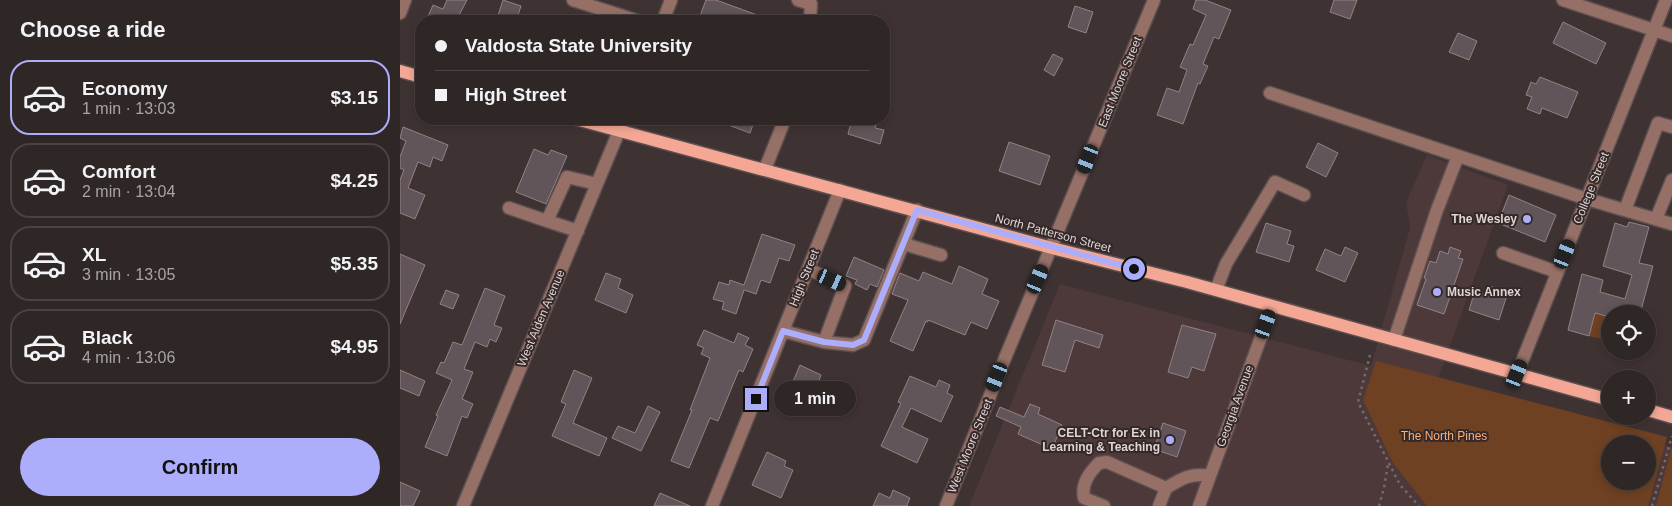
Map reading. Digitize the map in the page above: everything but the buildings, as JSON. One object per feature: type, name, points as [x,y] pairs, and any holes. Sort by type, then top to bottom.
[{"type":"main road","points":[[400,71],[415,75]]},
{"type":"main road","name":"North Patterson Street","points":[[622,125],[765,170],[1052,248],[1216,290],[1601,397]]},
{"type":"main road","points":[[1656,412],[1672,416]]},
{"type":"street","points":[[400,13],[405,0]]},
{"type":"street","points":[[573,0],[619,15]]},
{"type":"street","points":[[665,15],[671,0]]},
{"type":"street","points":[[798,0],[811,4],[810,15]]},
{"type":"street","name":"East Moore Street","points":[[1052,248],[1154,0]]},
{"type":"street","points":[[1563,0],[1672,36]]},
{"type":"street","name":"College Street","points":[[1517,374],[1666,0]]},
{"type":"street","points":[[1270,93],[1587,199],[1672,224]]},
{"type":"street","points":[[1625,210],[1658,123],[1672,127]]},
{"type":"street","name":"West Alden Avenue","points":[[463,506],[622,125]]},
{"type":"street","points":[[765,170],[783,125]]},
{"type":"street","points":[[1394,340],[1437,210],[1458,156]]},
{"type":"street","points":[[548,221],[567,177],[597,184]]},
{"type":"street","points":[[1656,219],[1672,180]]},
{"type":"street","points":[[1216,290],[1226,264],[1275,182],[1304,195]]},
{"type":"street","name":"High Street","points":[[712,506],[840,190]]},
{"type":"street","points":[[509,208],[578,231]]},
{"type":"street","points":[[783,331],[824,342],[853,345],[864,340],[917,210]]},
{"type":"street","points":[[904,244],[941,255]]},
{"type":"street","name":"West Moore Street","points":[[946,506],[1004,358],[1052,248]]},
{"type":"street","points":[[1503,253],[1557,272]]},
{"type":"street","points":[[808,269],[845,286],[824,342]]},
{"type":"street","name":"Georgia Avenue","points":[[1199,506],[1272,307]]},
{"type":"street","points":[[1104,506],[1084,498],[1082,489],[1087,478],[1099,462],[1107,462],[1166,488]]},
{"type":"street","points":[[1159,506],[1166,488],[1181,479],[1199,474],[1210,476]]},
{"type":"path","points":[[1370,355],[1358,402],[1400,485],[1419,506]]},
{"type":"path","points":[[1652,506],[1672,436]]},
{"type":"path","points":[[1379,506],[1388,463]]},
{"type":"shaded area","points":[[1427,155],[1508,185],[1436,384],[1627,435],[1601,435],[1601,490],[1656,490],[1656,443],[1672,447],[1672,506],[969,506],[1060,284],[1371,366],[1410,228],[1406,202]]},
{"type":"green space","points":[[1595,313],[1601,315],[1601,339],[1589,336]]},
{"type":"green space","name":"The North Pines","points":[[1376,361],[1601,420],[1601,425],[1621,425],[1667,437],[1656,477],[1656,435],[1601,435],[1601,490],[1652,490],[1648,506],[1427,506],[1393,463],[1363,400]]},
{"type":"green space","points":[[1672,446],[1672,506],[1656,506]]},
{"type":"place","name":"The Wesley","points":[[1527,219]]},
{"type":"place","name":"Music Annex","points":[[1437,292]]},
{"type":"place","name":"CELT-Ctr for Ex in Learning & Teaching","points":[[1170,440]]},
{"type":"route","points":[[756,399],[783,331],[824,342],[853,345],[864,340],[917,210],[1134,269]]}]
